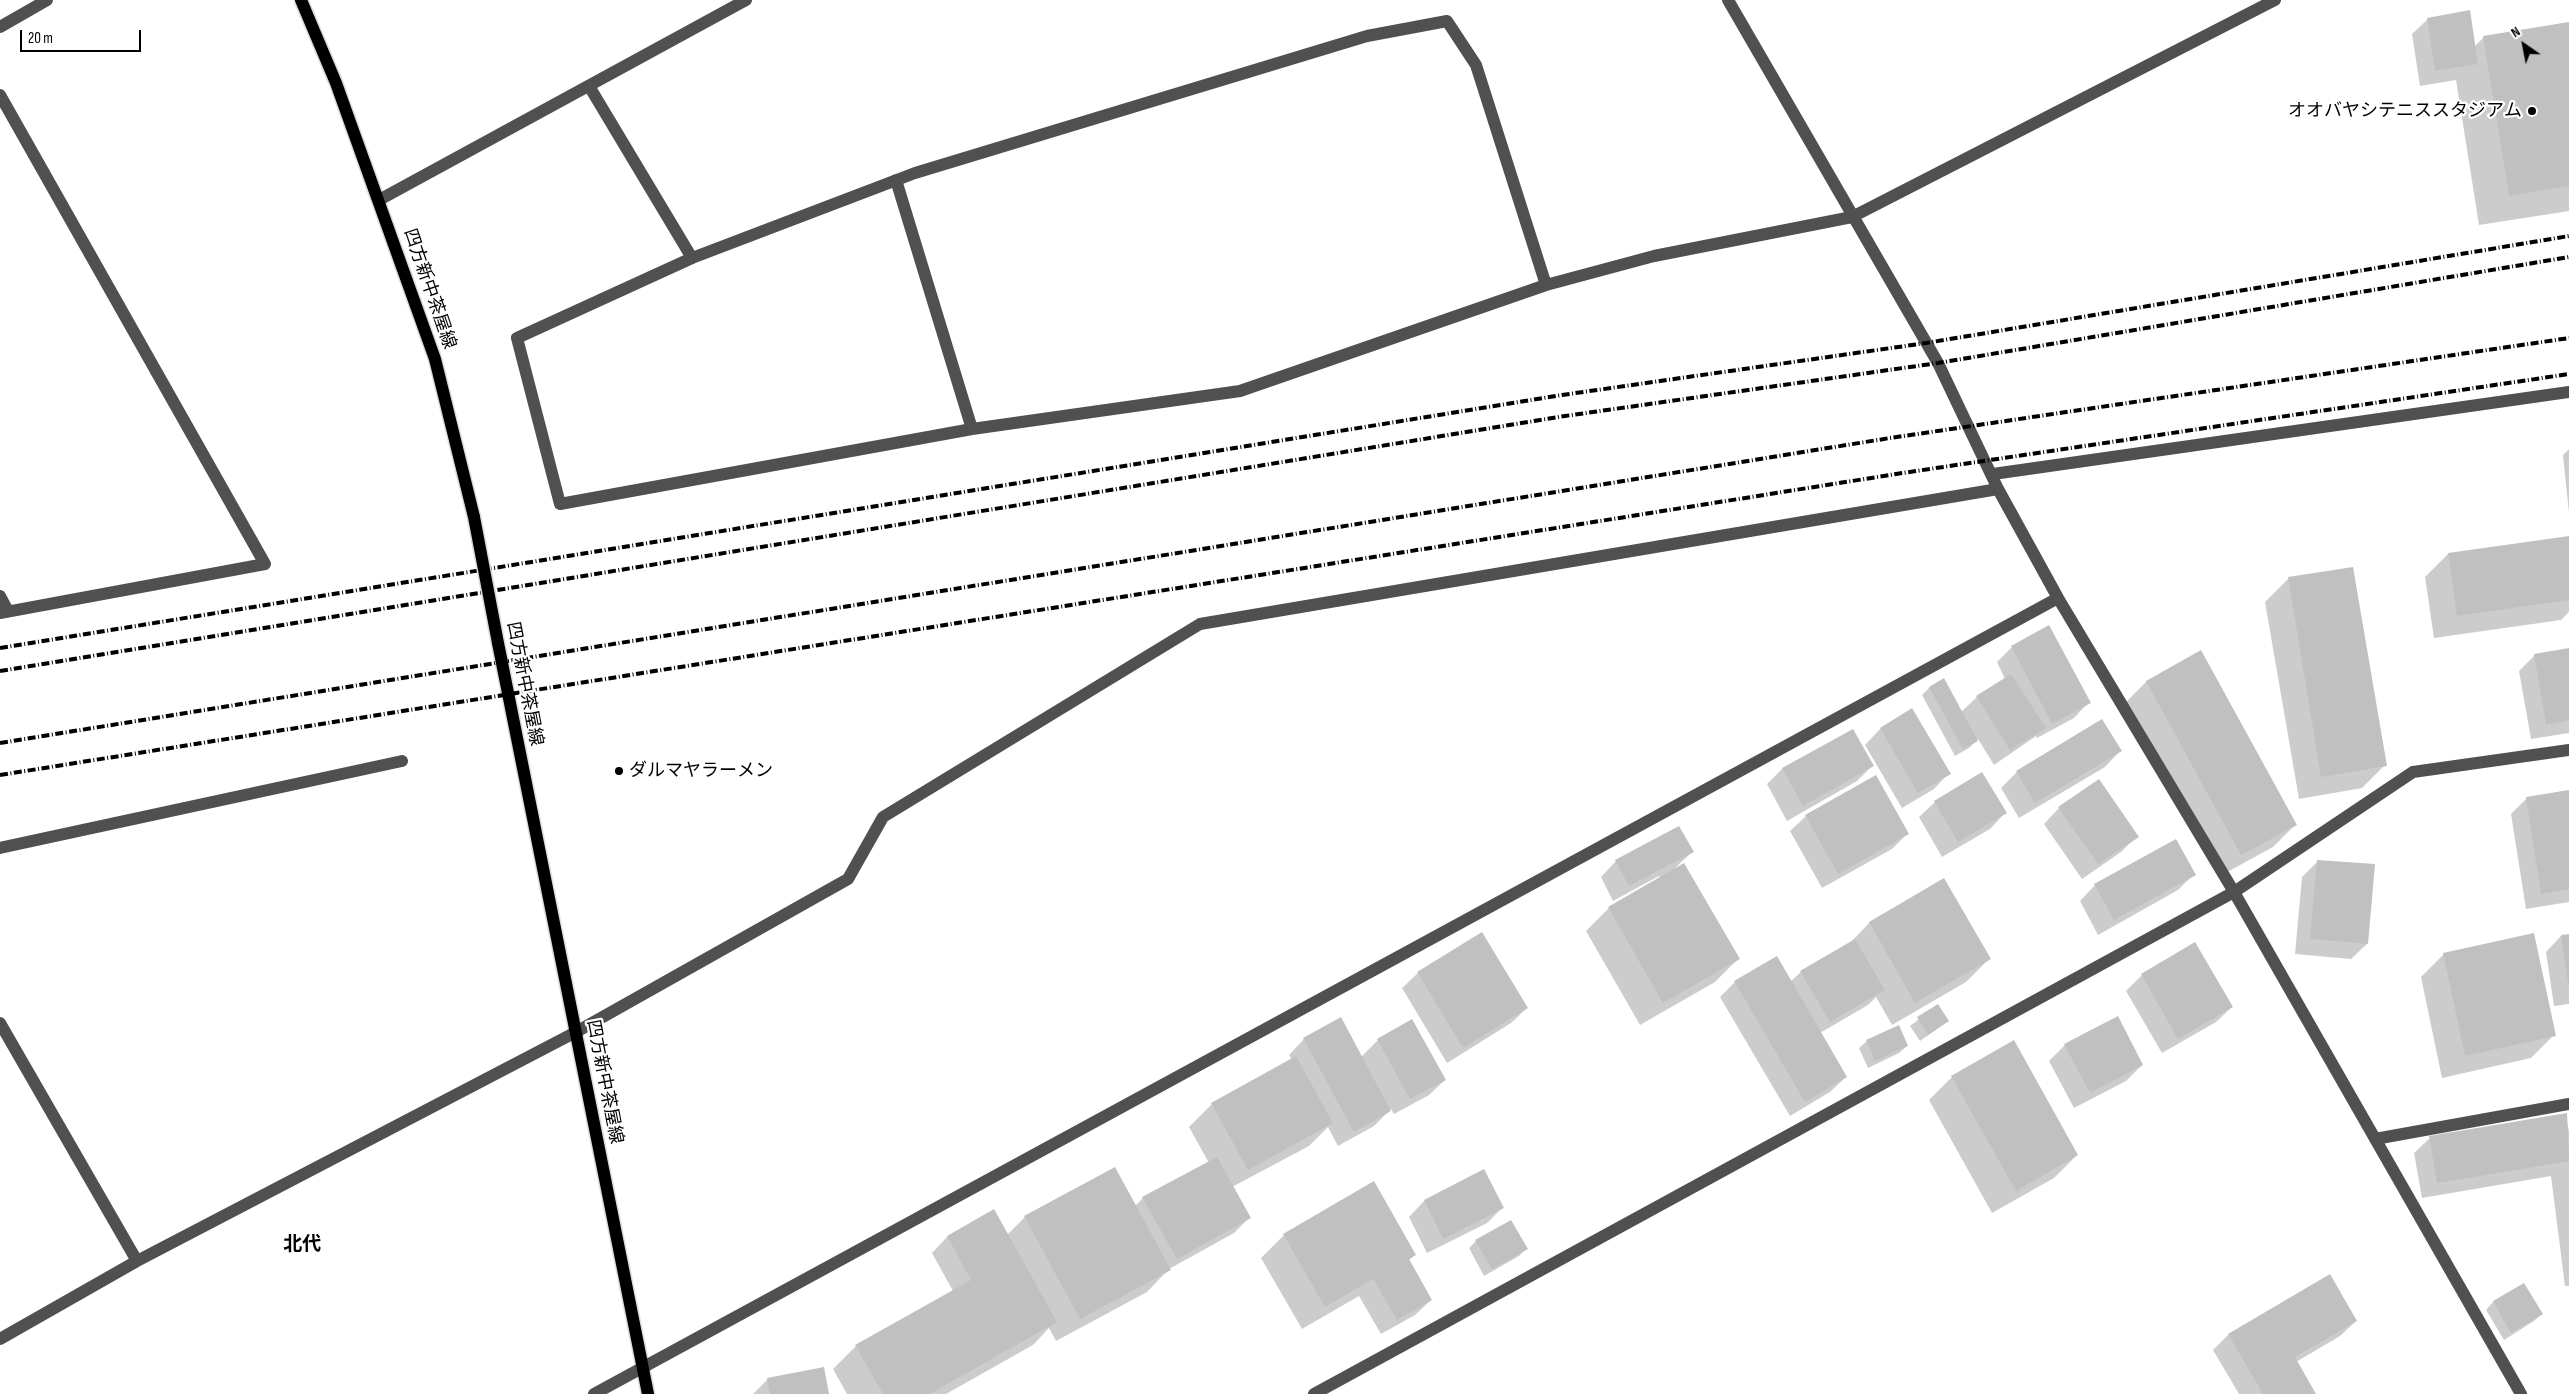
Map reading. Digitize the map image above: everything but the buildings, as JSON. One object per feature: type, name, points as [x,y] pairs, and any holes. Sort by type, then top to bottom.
[{"type":"main road","name":"四方新中茶屋線","points":[[301,0],[336,83],[435,359],[474,516],[648,1394]]},
{"type":"street","points":[[0,28],[47,0]]},
{"type":"street","points":[[379,200],[746,0]]},
{"type":"street","points":[[1728,0],[1934,357],[1993,474],[1998,489],[2058,598],[2234,892],[2521,1394]]},
{"type":"street","points":[[1546,285],[1476,65],[1447,20],[1367,36],[896,180],[692,258],[517,338],[560,504],[972,429],[1240,391],[1546,285],[1654,256],[1852,217],[2275,0]]},
{"type":"street","points":[[589,86],[692,258]]},
{"type":"street","points":[[0,95],[265,564],[4,612],[0,596]]},
{"type":"street","points":[[896,180],[972,429]]},
{"type":"street","points":[[1993,474],[2569,392]]},
{"type":"street","points":[[0,1339],[137,1261],[576,1032],[848,879],[883,817],[1200,624],[1998,489]]},
{"type":"street","points":[[594,1394],[2058,598]]},
{"type":"street","points":[[1314,1394],[2234,892],[2413,772],[2569,750]]},
{"type":"street","points":[[0,848],[402,761]]},
{"type":"street","points":[[0,1023],[137,1261]]},
{"type":"street","points":[[2375,1139],[2569,1104]]},
{"type":"railway","points":[[0,648],[1562,395],[1926,343],[2569,236]]},
{"type":"railway","points":[[0,671],[1565,416],[1938,363],[2569,257]]},
{"type":"railway","points":[[0,743],[1890,438],[2569,338]]},
{"type":"railway","points":[[0,775],[1896,474],[2569,374]]},
{"type":"place","name":"オオバヤシテニススタジアム","points":[[2532,111]]},
{"type":"place","name":"ダルマヤラーメン","points":[[619,771]]},
{"type":"district","name":"北代","points":[[302,1245]]}]
